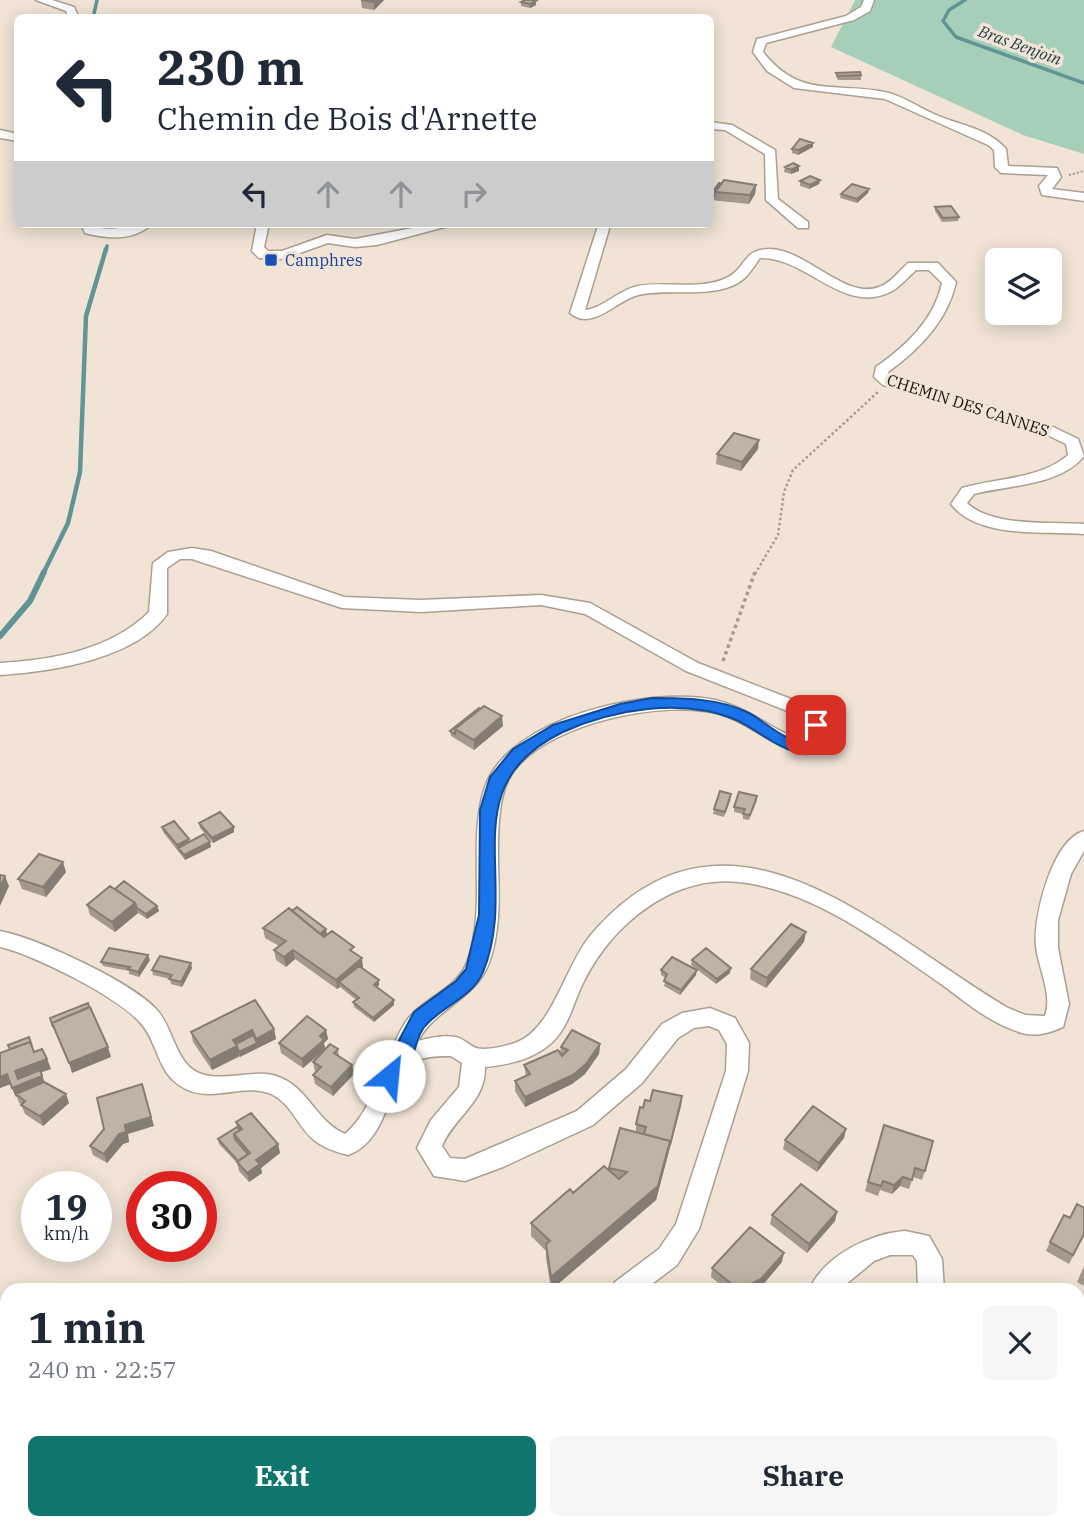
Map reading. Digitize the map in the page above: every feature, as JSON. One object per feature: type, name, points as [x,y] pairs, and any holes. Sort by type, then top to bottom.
[{"type":"street","points":[[41,0],[70,9],[75,14]]},
{"type":"street","points":[[869,0],[869,7],[850,18],[761,41],[758,52],[769,71],[785,82],[815,90],[879,94],[900,100],[921,113],[989,141],[1000,149],[1000,167],[1005,170],[1053,171],[1055,177],[1045,186],[1046,192],[1084,197]]},
{"type":"street","points":[[714,125],[728,127],[771,153],[769,161],[772,200],[803,225]]},
{"type":"street","points":[[89,228],[116,236],[129,234],[139,228]]},
{"type":"street","points":[[262,228],[257,248],[264,255],[274,256],[327,239],[355,243],[377,241],[433,228]]},
{"type":"street","name":"CHEMIN DES CANNES","points":[[603,228],[577,313],[592,314],[625,294],[726,283],[743,272],[756,254],[762,253],[793,257],[845,289],[859,293],[885,290],[913,266],[933,266],[949,282],[945,301],[912,348],[881,370],[881,377],[888,382],[1044,428],[1073,442],[1076,456],[1071,462],[1057,469],[968,491],[959,504],[967,514],[988,521],[1084,529]]},
{"type":"street","points":[[0,669],[55,662],[141,632],[158,614],[159,567],[170,557],[188,552],[205,555],[315,595],[352,603],[421,606],[541,600],[590,609],[692,667],[727,683],[797,708],[816,725],[815,742],[806,747],[793,746],[742,716],[718,708],[694,703],[652,703],[620,709],[558,729],[531,743],[505,766],[496,781],[488,810],[488,915],[484,943],[474,972],[463,986],[420,1018],[405,1042],[403,1056],[389,1076],[377,1112],[363,1136],[348,1145],[330,1141],[313,1127],[289,1094],[277,1086],[244,1083],[215,1086],[188,1080],[172,1062],[160,1031],[138,1004],[111,986],[0,939]]},
{"type":"street","points":[[403,1056],[425,1048],[455,1046],[473,1059],[515,1053],[542,1038],[557,1020],[583,963],[625,913],[667,886],[709,874],[757,878],[818,900],[889,937],[1001,1015],[1040,1027],[1055,1021],[1060,1009],[1046,945],[1045,918],[1068,858],[1084,838]]},
{"type":"street","points":[[473,1059],[474,1079],[465,1102],[439,1125],[429,1148],[443,1168],[465,1170],[495,1160],[585,1118],[634,1076],[670,1031],[690,1019],[710,1017],[727,1024],[738,1043],[737,1071],[696,1207],[687,1229],[668,1257],[633,1283]]},
{"type":"street","points":[[829,1283],[850,1261],[887,1244],[904,1241],[920,1244],[929,1259],[931,1283]]},
{"type":"path","points":[[727,683],[721,667],[757,568],[778,535],[785,492],[793,470],[826,438],[855,416],[888,382]]},
{"type":"green space","points":[[855,0],[1084,0],[1084,154],[1023,135],[831,47]]},
{"type":"building","points":[[536,1],[530,4],[521,2]]},
{"type":"building","points":[[860,72],[861,75],[838,76],[836,73]]},
{"type":"building","points":[[800,139],[813,143],[799,150],[792,149]]},
{"type":"building","points":[[793,163],[799,166],[791,170],[785,167]]},
{"type":"building","points":[[810,176],[820,180],[810,185],[800,181]]},
{"type":"building","points":[[724,180],[756,185],[750,195],[715,192]]},
{"type":"building","points":[[852,184],[869,189],[857,199],[841,194]]},
{"type":"building","points":[[951,206],[959,217],[943,218],[935,207]]},
{"type":"building","points":[[734,433],[759,440],[742,462],[717,454]]},
{"type":"building","points":[[484,706],[502,716],[474,740],[455,729]]},
{"type":"building","points":[[479,708],[455,729],[455,734],[450,731]]},
{"type":"building","points":[[720,791],[731,794],[725,812],[714,809]]},
{"type":"building","points":[[739,792],[757,796],[750,815],[743,814],[745,809],[734,807]]},
{"type":"building","points":[[220,812],[234,827],[212,838],[199,823]]},
{"type":"building","points":[[174,821],[189,839],[177,845],[162,827]]},
{"type":"building","points":[[204,834],[210,842],[184,855],[178,848]]},
{"type":"building","points":[[39,854],[63,862],[43,887],[18,879]]},
{"type":"building","points":[[0,875],[5,876],[0,888]]},
{"type":"building","points":[[124,881],[157,906],[146,914],[137,908],[135,903],[115,889]]},
{"type":"building","points":[[110,886],[135,903],[112,922],[87,905]]},
{"type":"building","points":[[297,907],[326,929],[320,934],[292,911]]},
{"type":"building","points":[[289,908],[324,937],[332,931],[354,947],[350,950],[362,958],[336,980],[293,950],[284,957],[274,950],[286,941],[263,928]]},
{"type":"building","points":[[791,924],[806,932],[767,978],[751,969]]},
{"type":"building","points":[[109,948],[148,955],[138,972],[128,969],[130,967],[101,962]]},
{"type":"building","points":[[706,948],[731,968],[717,979],[692,960]]},
{"type":"building","points":[[160,956],[191,963],[181,982],[169,979],[172,975],[152,970]]},
{"type":"building","points":[[672,957],[697,970],[681,990],[664,981],[667,974],[661,970]]},
{"type":"building","points":[[359,966],[379,980],[374,985],[394,1000],[373,1018],[353,1002],[359,998],[339,982]]},
{"type":"building","points":[[255,1000],[274,1029],[256,1039],[252,1030],[233,1040],[237,1046],[210,1060],[191,1032]]},
{"type":"building","points":[[88,1003],[89,1007],[52,1023],[53,1027],[50,1018]]},
{"type":"building","points":[[90,1007],[108,1047],[69,1063],[52,1023]]},
{"type":"building","points":[[307,1016],[326,1030],[320,1036],[324,1040],[302,1059],[279,1043]]},
{"type":"building","points":[[572,1030],[600,1044],[586,1064],[573,1075],[525,1097],[515,1081],[530,1074],[524,1065],[558,1050],[562,1056],[568,1050],[561,1047]]},
{"type":"building","points":[[253,1035],[257,1043],[239,1052],[236,1044]]},
{"type":"building","points":[[29,1037],[32,1046],[30,1042],[10,1049],[8,1045]]},
{"type":"building","points":[[30,1042],[34,1052],[42,1049],[47,1059],[15,1071],[18,1079],[40,1070],[42,1076],[12,1088],[7,1074],[0,1077],[0,1053]]},
{"type":"building","points":[[330,1044],[338,1049],[334,1053],[352,1065],[331,1087],[313,1075],[321,1067],[313,1062]]},
{"type":"building","points":[[39,1068],[40,1070],[18,1078],[17,1076]]},
{"type":"building","points":[[44,1082],[66,1094],[40,1116],[21,1105],[25,1101],[16,1094]]},
{"type":"building","points":[[142,1084],[151,1117],[125,1125],[126,1132],[119,1134],[104,1154],[90,1146],[104,1129],[97,1098]]},
{"type":"building","points":[[653,1090],[682,1096],[670,1145],[670,1141],[644,1134],[646,1127],[636,1124],[640,1107],[643,1108],[645,1100],[650,1101]]},
{"type":"building","points":[[813,1106],[846,1129],[819,1163],[785,1140]]},
{"type":"building","points":[[251,1113],[278,1144],[256,1160],[260,1164],[247,1173],[237,1162],[250,1153],[234,1134],[242,1129],[236,1122]]},
{"type":"building","points":[[884,1125],[933,1141],[925,1171],[915,1168],[912,1180],[903,1177],[894,1185],[883,1181],[881,1186],[868,1182]]},
{"type":"building","points":[[237,1127],[240,1130],[234,1134],[235,1139],[248,1154],[238,1161],[218,1139]]},
{"type":"building","points":[[620,1128],[670,1141],[658,1186],[551,1277],[546,1244],[550,1241],[531,1223],[570,1189],[573,1193],[604,1166],[619,1179],[627,1172],[609,1168]]},
{"type":"building","points":[[801,1184],[837,1212],[809,1244],[772,1215]]},
{"type":"building","points":[[1077,1204],[1084,1208],[1084,1234],[1073,1255],[1050,1242],[1064,1215],[1070,1218]]},
{"type":"building","points":[[750,1227],[784,1253],[761,1279],[753,1283],[730,1283],[712,1268]]},
{"type":"waterway","points":[[94,14],[97,0]]},
{"type":"waterway","name":"Bras Benjoin","points":[[965,0],[949,10],[943,21],[956,37],[1084,83]]},
{"type":"waterway","points":[[106,251],[107,246]]},
{"type":"waterway","points":[[43,574],[68,523],[80,472],[86,316],[106,249]]},
{"type":"waterway","points":[[0,636],[30,601],[44,572]]},
{"type":"place","name":"Camphres","points":[[271,260]]},
{"type":"route","points":[[389,1076],[403,1056],[405,1042],[420,1018],[463,986],[474,972],[484,943],[488,915],[488,810],[496,781],[505,766],[531,743],[558,729],[620,709],[652,703],[694,703],[718,708],[742,716],[778,739],[799,747],[811,746],[815,742],[816,725]]}]
